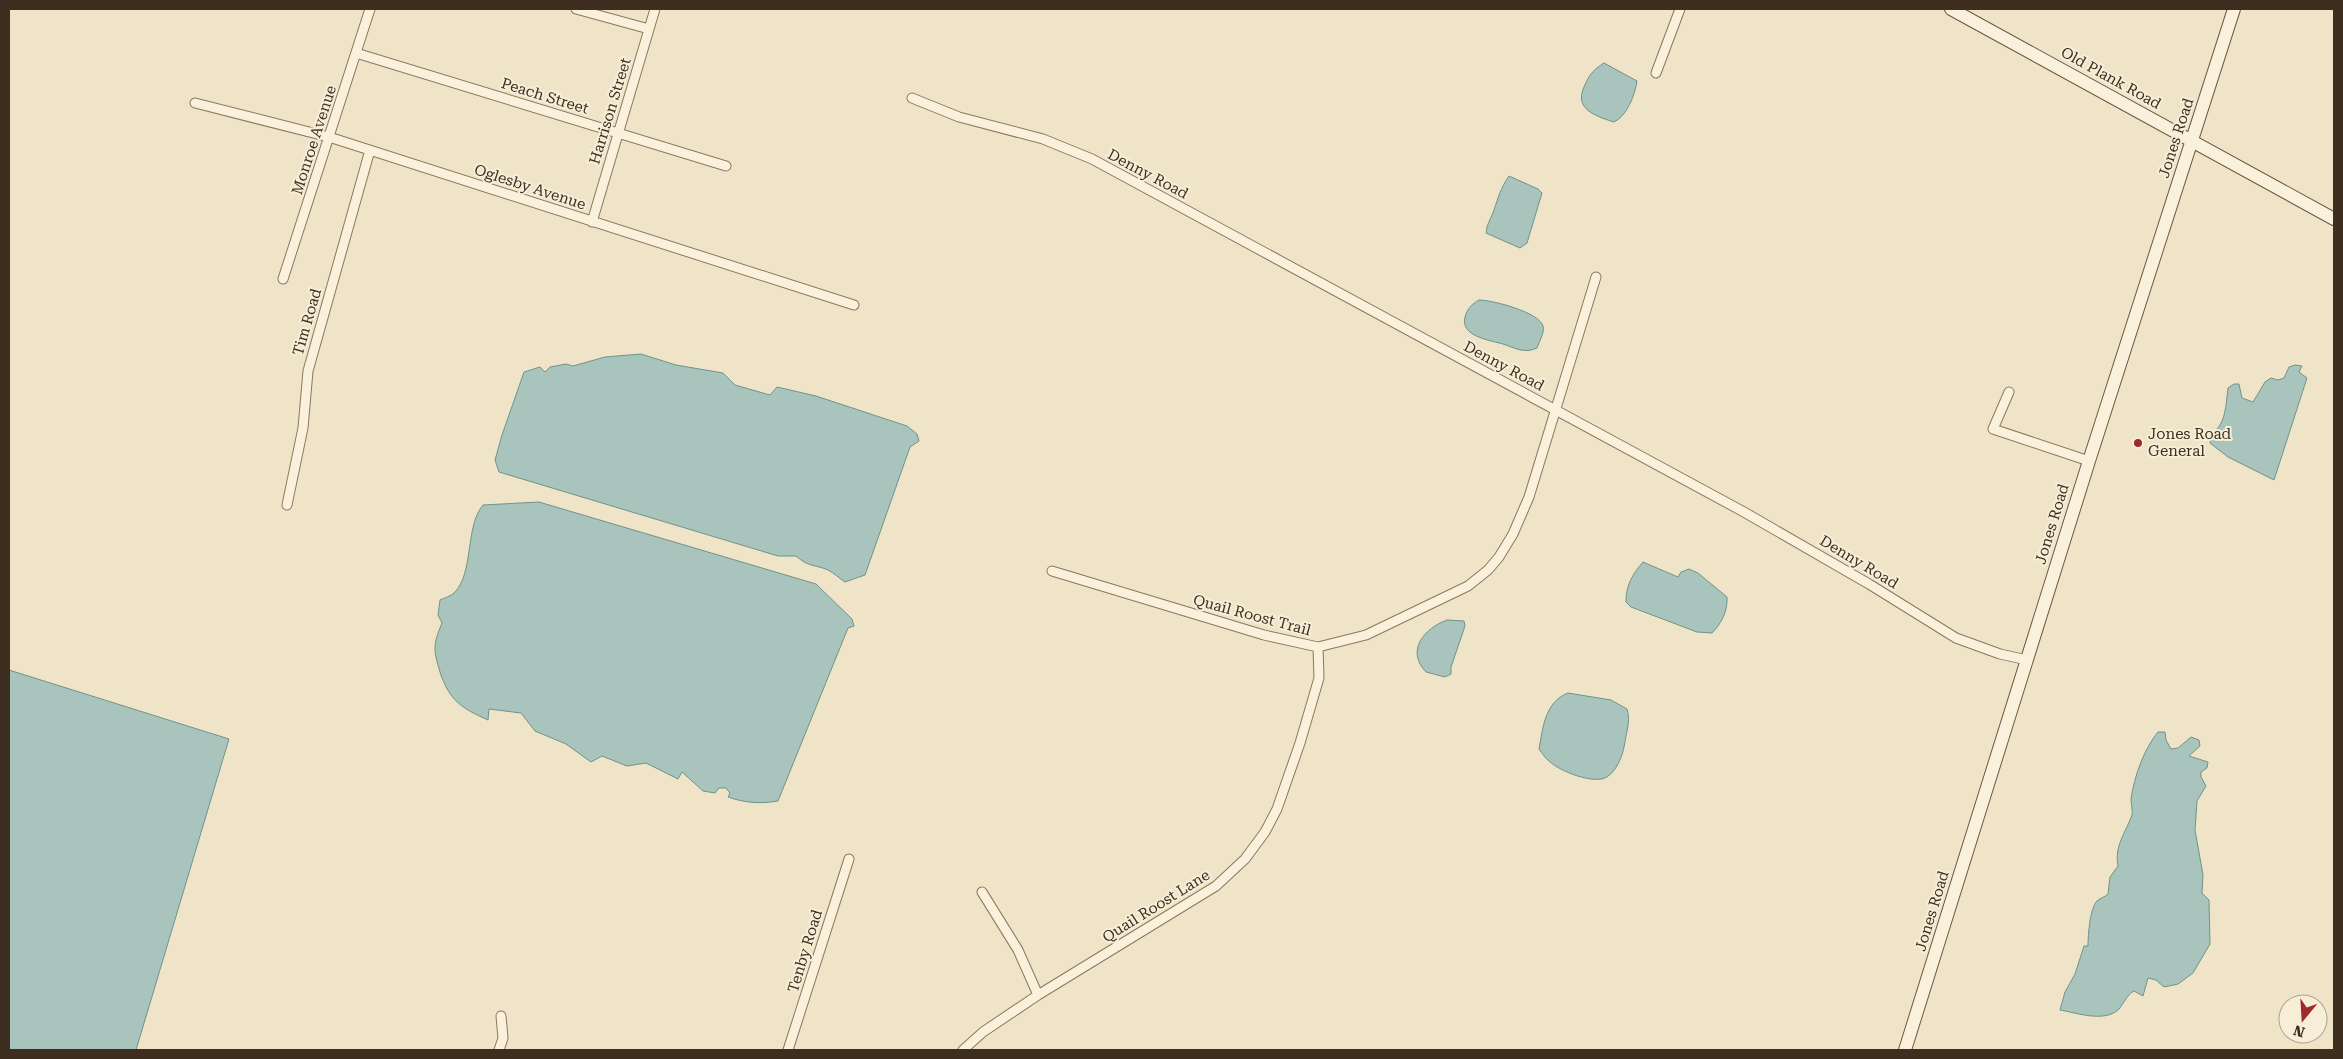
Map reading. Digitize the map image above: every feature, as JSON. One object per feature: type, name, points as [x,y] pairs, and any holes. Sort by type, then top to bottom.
[{"type":"street","name":"Monroe Avenue","points":[[283,279],[370,9]]},
{"type":"street","points":[[576,9],[649,29]]},
{"type":"street","name":"Harrison Street","points":[[592,222],[655,9]]},
{"type":"street","points":[[1656,73],[1680,9]]},
{"type":"street","name":"Old Plank Road","points":[[1951,9],[2334,219]]},
{"type":"street","name":"Jones Road","points":[[1906,1050],[2089,461],[2234,9]]},
{"type":"street","name":"Peach Street","points":[[356,53],[726,166]]},
{"type":"street","name":"Denny Road","points":[[912,98],[959,116],[1043,140],[1092,159],[1791,538],[1956,638],[2000,654],[2027,660]]},
{"type":"street","name":"Oglesby Avenue","points":[[195,104],[329,137],[854,305]]},
{"type":"street","name":"Tim Road","points":[[287,505],[303,428],[308,371],[370,150]]},
{"type":"street","name":"Quail Roost Trail","points":[[1052,572],[1256,633],[1318,646],[1366,635],[1468,586],[1488,570],[1499,557],[1514,533],[1529,497],[1596,277]]},
{"type":"street","points":[[2009,392],[1993,429],[2089,461]]},
{"type":"street","name":"Quail Roost Lane","points":[[963,1050],[983,1032],[1038,995],[1216,886],[1245,859],[1265,832],[1277,809],[1300,743],[1318,678],[1318,646]]},
{"type":"street","name":"Tenby Road","points":[[788,1050],[849,860]]},
{"type":"street","points":[[982,892],[1018,950],[1038,995]]},
{"type":"street","points":[[500,1050],[503,1038],[501,1016]]},
{"type":"water","points":[[1604,63],[1637,81],[1630,105],[1623,115],[1614,122],[1594,114],[1584,106],[1582,101],[1584,87],[1588,79]]},
{"type":"water","points":[[1509,176],[1538,189],[1542,193],[1527,243],[1520,248],[1486,233],[1500,193]]},
{"type":"water","points":[[1479,300],[1514,308],[1540,321],[1543,331],[1537,348],[1520,350],[1483,339],[1470,332],[1464,321],[1468,309]]},
{"type":"water","points":[[641,354],[676,365],[723,373],[735,385],[770,395],[777,387],[816,396],[907,426],[917,434],[919,441],[910,447],[865,575],[845,582],[828,570],[809,564],[796,556],[778,556],[499,472],[495,460],[524,372],[540,367],[545,372],[550,367],[566,364],[573,366],[605,357]]},
{"type":"water","points":[[2295,365],[2302,366],[2299,372],[2307,378],[2274,480],[2228,457],[2210,443],[2212,433],[2223,419],[2228,388],[2234,384],[2239,384],[2242,398],[2253,402],[2265,382],[2271,378],[2278,380],[2284,378],[2289,367]]},
{"type":"water","points":[[539,502],[816,584],[852,619],[854,626],[848,628],[778,801],[759,803],[740,801],[728,797],[730,793],[726,788],[719,788],[715,793],[703,791],[682,772],[678,779],[646,763],[627,766],[602,756],[591,762],[566,744],[535,731],[521,713],[489,709],[488,720],[463,707],[452,696],[444,682],[435,652],[437,637],[442,623],[438,615],[440,600],[453,594],[460,585],[477,514],[483,505]]},
{"type":"water","points":[[1643,562],[1678,577],[1681,572],[1689,569],[1698,573],[1727,597],[1723,617],[1712,633],[1697,632],[1631,607],[1626,602],[1630,580]]},
{"type":"water","points":[[1447,620],[1464,621],[1465,626],[1451,667],[1451,674],[1445,677],[1426,672],[1417,656],[1420,641],[1425,634],[1431,628]]},
{"type":"water","points":[[9,670],[229,739],[136,1050],[9,1050]]},
{"type":"water","points":[[1568,693],[1611,700],[1627,709],[1628,722],[1623,753],[1615,769],[1607,777],[1594,779],[1568,773],[1554,765],[1539,749],[1546,716],[1554,702]]},
{"type":"water","points":[[2158,732],[2165,732],[2166,740],[2171,749],[2178,748],[2191,737],[2199,740],[2200,746],[2189,756],[2208,762],[2207,768],[2201,772],[2201,777],[2206,786],[2197,801],[2195,830],[2203,875],[2202,893],[2209,900],[2210,944],[2193,973],[2178,984],[2164,987],[2156,980],[2148,978],[2143,996],[2134,991],[2127,997],[2119,1009],[2113,1013],[2091,1016],[2060,1010],[2065,992],[2075,974],[2084,946],[2088,946],[2090,922],[2095,904],[2108,894],[2110,877],[2118,866],[2119,846],[2132,815],[2131,799],[2137,773],[2148,747]]},
{"type":"place","name":"Jones Road General","points":[[2138,443]]}]
